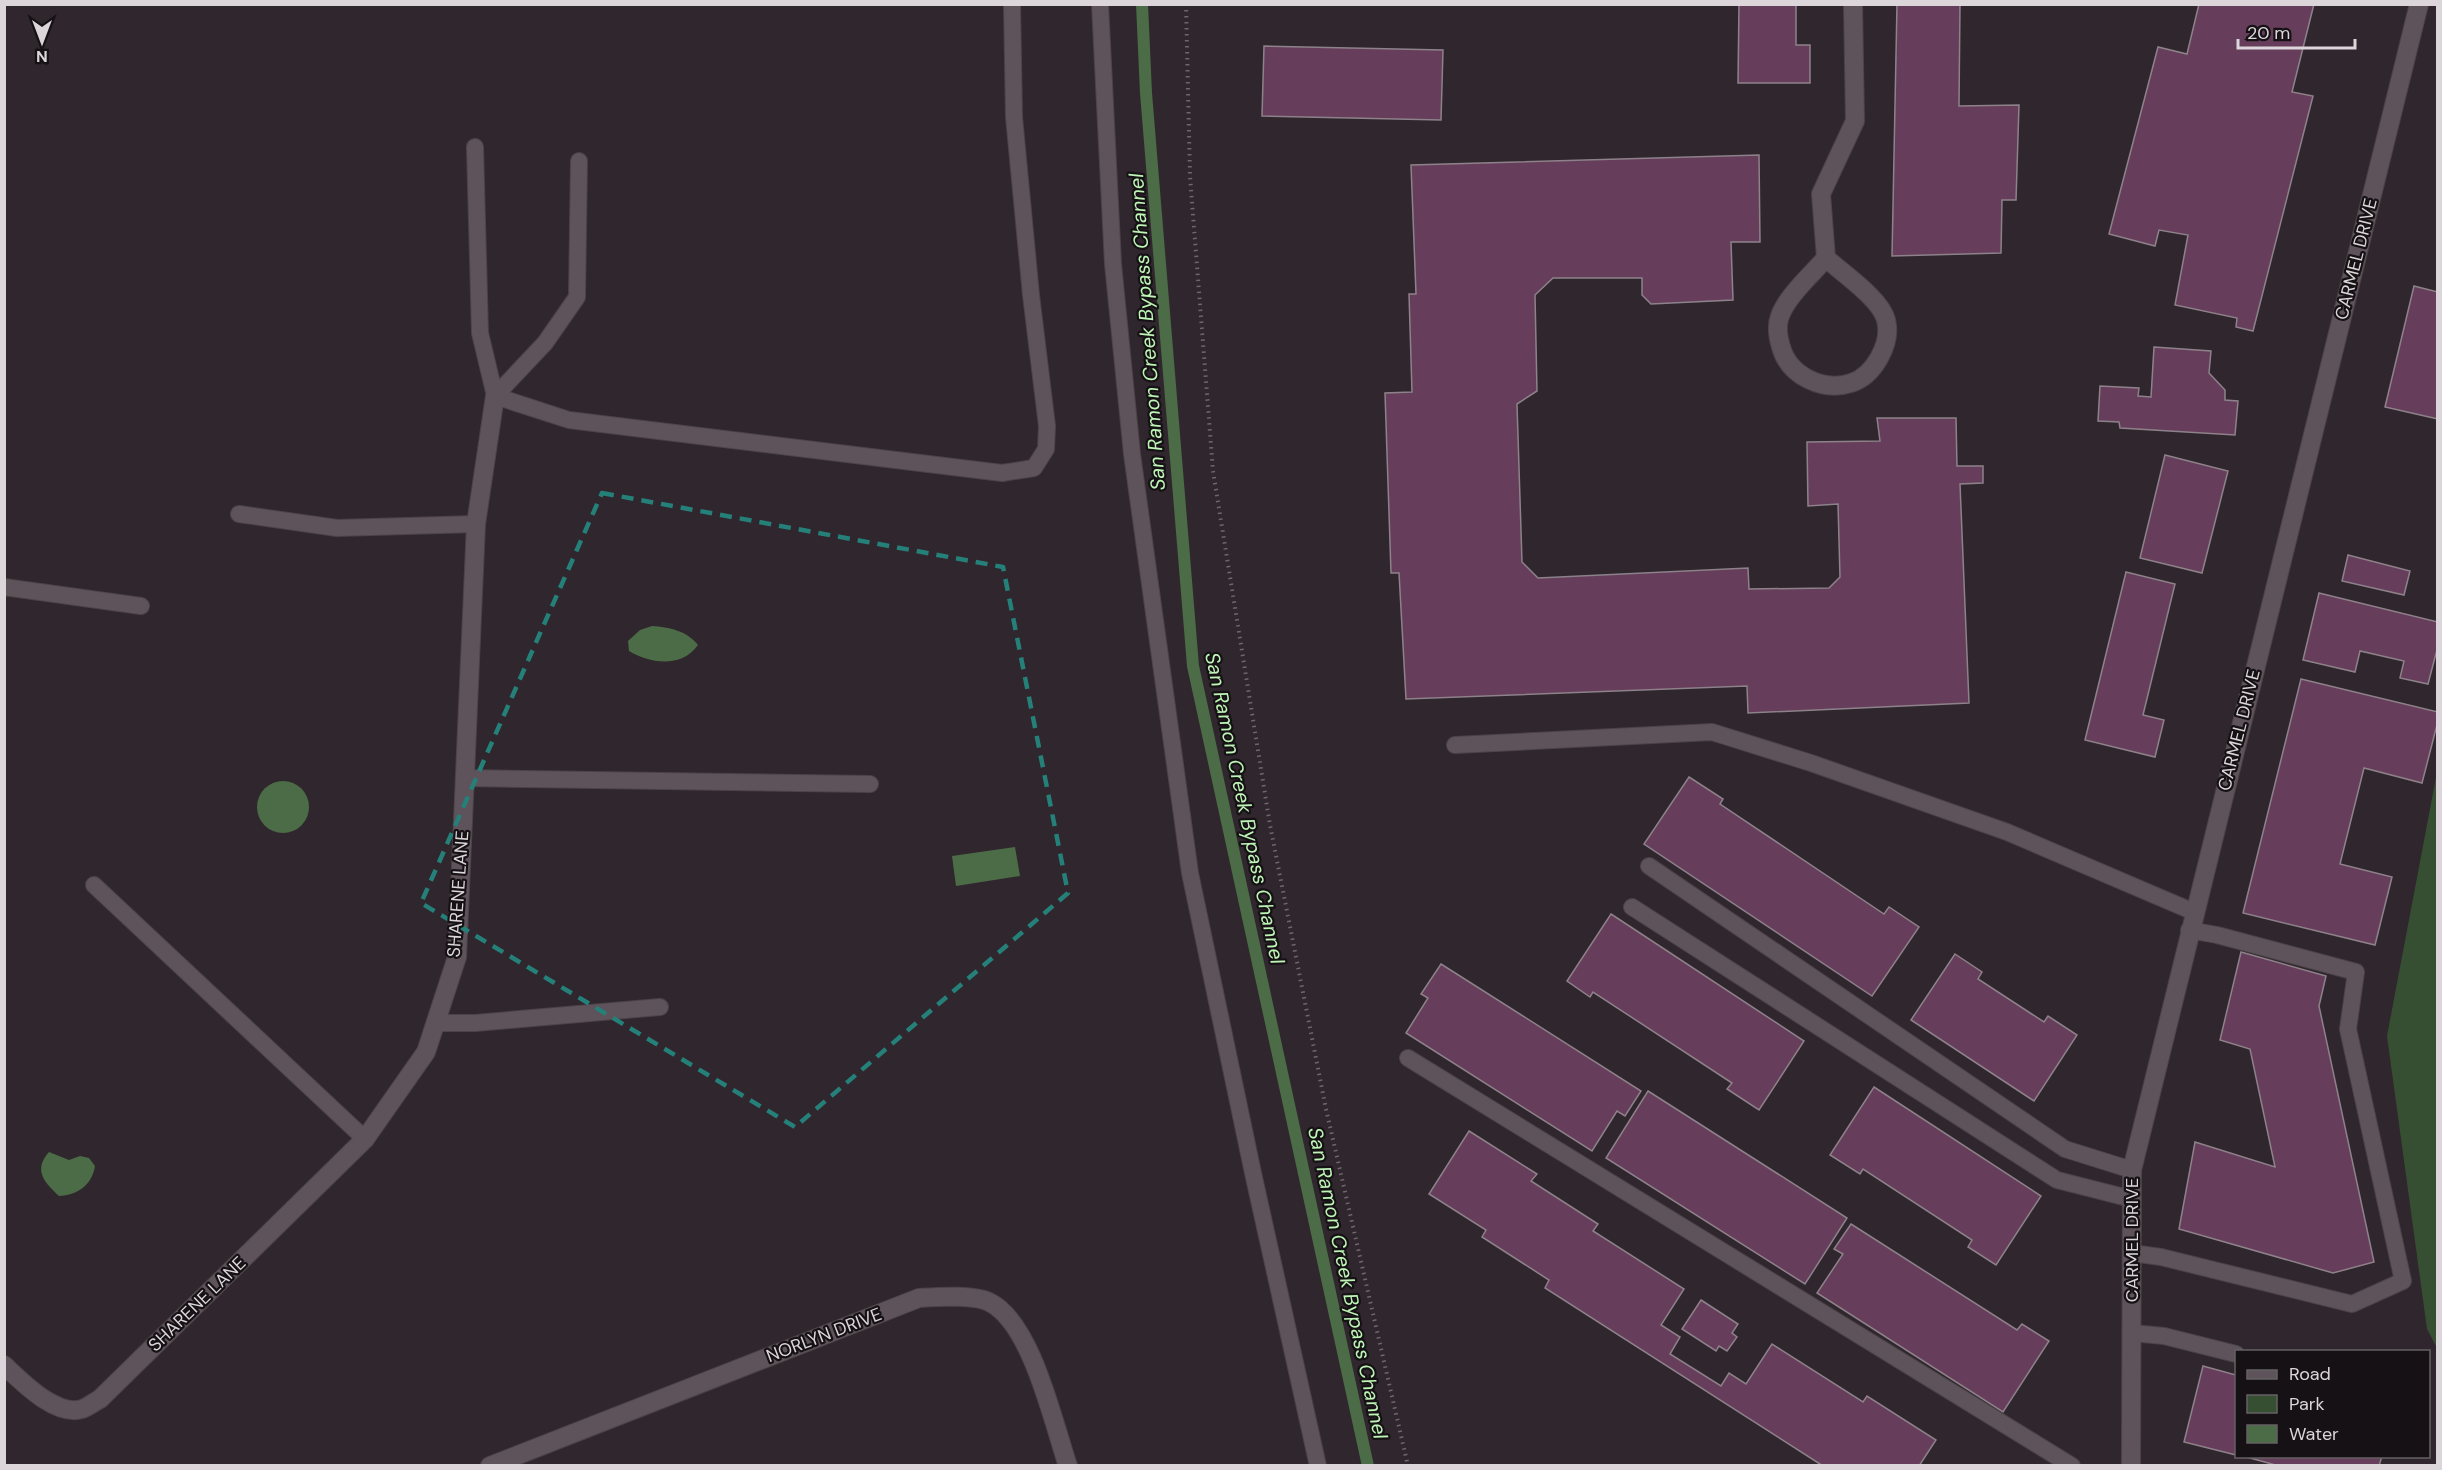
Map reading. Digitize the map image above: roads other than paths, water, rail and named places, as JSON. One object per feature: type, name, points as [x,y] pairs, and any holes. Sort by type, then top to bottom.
[{"type":"street","points":[[1826,258],[1797,291],[1780,316],[1778,335],[1783,355],[1794,370],[1811,381],[1829,386],[1852,383],[1872,368],[1883,353],[1887,338],[1886,319],[1875,302],[1826,258],[1821,194],[1855,121],[1853,4]]},
{"type":"street","name":"CARMEL DRIVE","points":[[2131,1466],[2132,1170],[2189,930],[2420,4]]},
{"type":"street","name":"SHARENE LANE","points":[[4,1365],[36,1394],[56,1406],[81,1410],[99,1399],[365,1139],[426,1053],[457,957],[476,524],[495,396]]},
{"type":"street","name":"NORLYN DRIVE","points":[[490,1466],[919,1299],[952,1297],[990,1302],[1012,1320],[1031,1354],[1068,1466]]},
{"type":"lane","points":[[495,396],[569,420],[1002,473],[1034,468],[1046,449],[1047,426],[1031,294],[1014,117],[1012,4]]},
{"type":"lane","points":[[1100,4],[1113,264],[1132,454],[1190,873],[1318,1466]]},
{"type":"lane","points":[[474,147],[480,333],[495,396]]},
{"type":"lane","points":[[495,396],[545,343],[577,297],[579,162]]},
{"type":"lane","points":[[239,514],[337,528],[476,524]]},
{"type":"lane","points":[[4,587],[141,606]]},
{"type":"lane","points":[[1455,745],[1712,732],[1811,763],[2007,832],[2194,912]]},
{"type":"lane","points":[[465,778],[870,784]]},
{"type":"lane","points":[[1649,866],[2065,1149],[2132,1170]]},
{"type":"lane","points":[[94,885],[365,1139]]},
{"type":"lane","points":[[1632,907],[2057,1180],[2132,1199]]},
{"type":"lane","points":[[2132,1253],[2161,1257],[2352,1304],[2403,1281],[2349,1029],[2356,972],[2217,935],[2189,930]]},
{"type":"lane","points":[[436,1023],[474,1023],[660,1007]]},
{"type":"lane","points":[[1408,1058],[2073,1466]]},
{"type":"lane","points":[[2132,1333],[2164,1336],[2235,1354]]},
{"type":"water","points":[[652,626],[677,631],[689,636],[698,645],[683,657],[665,662],[646,659],[629,651],[628,641],[640,630]]},
{"type":"water","points":[[278,781],[288,781],[302,788],[309,807],[302,826],[288,833],[278,833],[268,829],[261,822],[257,812],[257,802],[261,792],[268,785]]},
{"type":"water","points":[[1015,847],[1020,876],[956,886],[952,856]]},
{"type":"water","points":[[49,1152],[69,1160],[80,1156],[89,1158],[95,1166],[91,1179],[78,1191],[59,1196],[42,1176],[42,1164]]},
{"type":"waterway","name":"San Ramon Creek Bypass Channel","points":[[1142,4],[1146,93],[1193,666],[1368,1466]]}]
